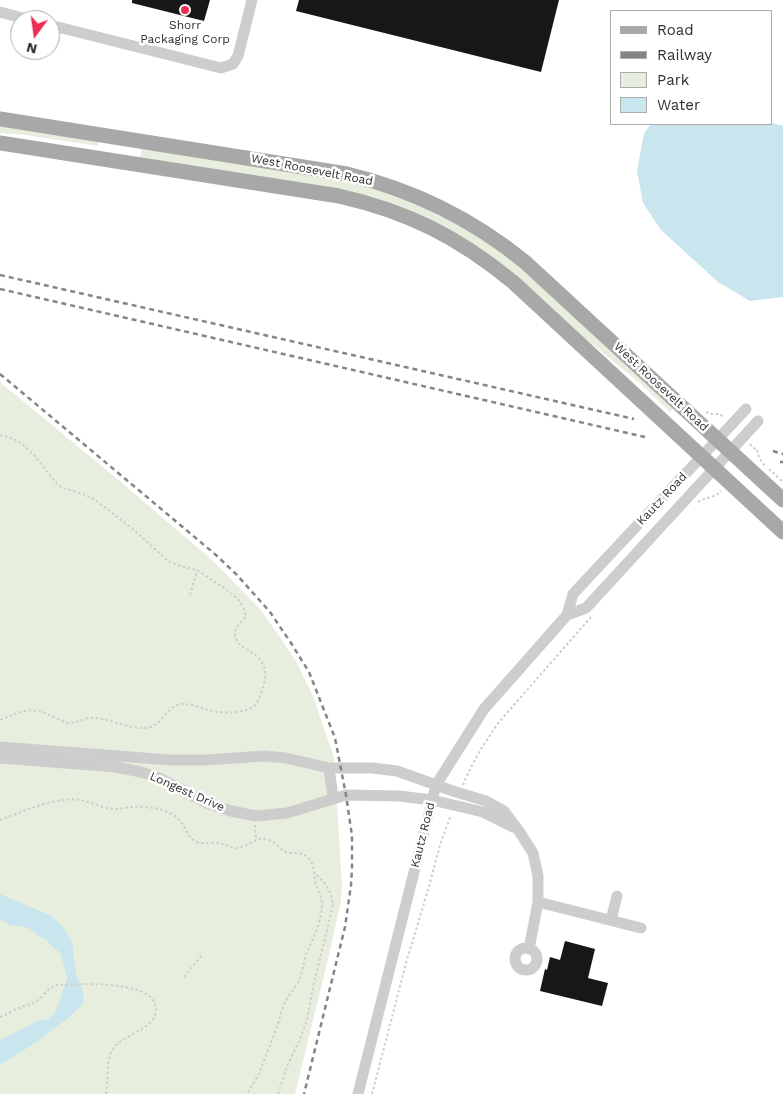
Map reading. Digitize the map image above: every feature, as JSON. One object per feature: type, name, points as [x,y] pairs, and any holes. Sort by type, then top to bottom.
[{"type":"main road","name":"West Roosevelt Road","points":[[0,119],[340,172],[380,182],[420,197],[471,223],[515,253],[783,500]]},
{"type":"main road","name":"West Roosevelt Road","points":[[0,142],[339,196],[386,208],[416,220],[466,246],[502,273],[537,303],[783,532]]},
{"type":"street","points":[[60,28],[221,68],[233,64],[238,56],[252,0]]},
{"type":"street","name":"Kautz Road","points":[[358,1094],[436,785],[484,708],[567,615],[573,594],[746,409]]},
{"type":"street","name":"Kautz Road","points":[[567,615],[586,608],[758,421]]},
{"type":"street","name":"Longest Drive","points":[[0,746],[170,760],[206,760],[264,756],[286,758],[329,768],[372,768],[397,771],[486,801],[504,811],[533,853],[538,876],[538,902],[529,948]]},
{"type":"street","name":"Longest Drive","points":[[0,758],[116,767],[141,772],[159,778],[207,803],[231,812],[256,816],[286,813],[333,798],[364,794],[432,800],[483,812],[519,831]]},
{"type":"street","points":[[329,768],[333,798]]},
{"type":"street","points":[[611,920],[617,896]]},
{"type":"street","points":[[538,902],[641,928]]},
{"type":"path","points":[[0,435],[14,439],[22,444],[35,456],[56,484],[94,500],[134,530],[168,561],[177,566],[197,570],[238,599],[244,606],[246,616],[236,628],[234,634],[240,644],[264,664],[266,678],[255,706],[250,709],[225,713],[178,704],[157,724],[150,728],[97,718],[88,718],[69,723],[38,710],[21,712],[0,720]]},
{"type":"path","points":[[756,451],[764,465],[783,482]]},
{"type":"path","points":[[698,502],[718,494],[722,490]]},
{"type":"path","points":[[190,595],[197,570]]},
{"type":"path","points":[[464,784],[486,740],[499,722],[592,617]]},
{"type":"path","points":[[0,820],[53,802],[80,800],[112,809],[150,808],[164,811],[177,817],[190,837],[203,844],[220,843],[231,848],[238,848],[263,839],[270,840],[284,851],[301,853],[306,856],[312,864],[322,906],[314,939],[300,977],[283,1007],[259,1073],[247,1094]]},
{"type":"path","points":[[372,1094],[406,963],[440,845],[451,814]]},
{"type":"path","points":[[256,816],[256,840]]},
{"type":"path","points":[[278,1094],[307,1020],[333,905],[327,886],[314,874]]},
{"type":"path","points":[[184,977],[202,955]]},
{"type":"path","points":[[0,1017],[17,1008],[33,1003],[54,985],[94,984],[132,989],[152,998],[156,1010],[152,1020],[118,1043],[109,1058],[106,1094]]},
{"type":"green space","points":[[0,126],[98,141],[98,146],[0,133]]},
{"type":"green space","points":[[142,148],[362,184],[435,210],[505,253],[674,407],[670,412],[641,384],[575,330],[420,215],[140,157]]},
{"type":"green space","points":[[0,382],[211,559],[260,609],[297,663],[312,694],[334,757],[342,885],[341,901],[330,951],[295,1094],[0,1094]]},
{"type":"water","points":[[773,123],[783,126],[783,297],[750,301],[718,282],[661,230],[643,203],[637,171],[644,133],[650,125],[773,125]]},
{"type":"water","points":[[0,894],[52,916],[63,927],[72,942],[76,975],[83,991],[84,1003],[44,1037],[0,1065],[0,1040],[37,1021],[49,1019],[56,1011],[67,978],[61,954],[45,939],[29,928],[10,925],[0,919]]},
{"type":"building","name":"Shorr Packaging Corp","points":[[132,0],[210,0],[204,21],[132,3]]},
{"type":"building","points":[[299,0],[559,0],[541,72],[296,11]]},
{"type":"building","points":[[565,941],[595,949],[588,978],[608,983],[602,1006],[540,991],[550,957],[560,960]]},
{"type":"railway","points":[[0,275],[634,419]]},
{"type":"railway","points":[[0,289],[645,437]]},
{"type":"railway","points":[[0,374],[216,555],[237,575],[270,612],[309,672],[335,738],[352,836],[352,869],[345,927],[304,1094]]},
{"type":"railway","points":[[773,451],[783,454]]},
{"type":"place","name":"Shorr Packaging Corp","points":[[185,10]]}]
